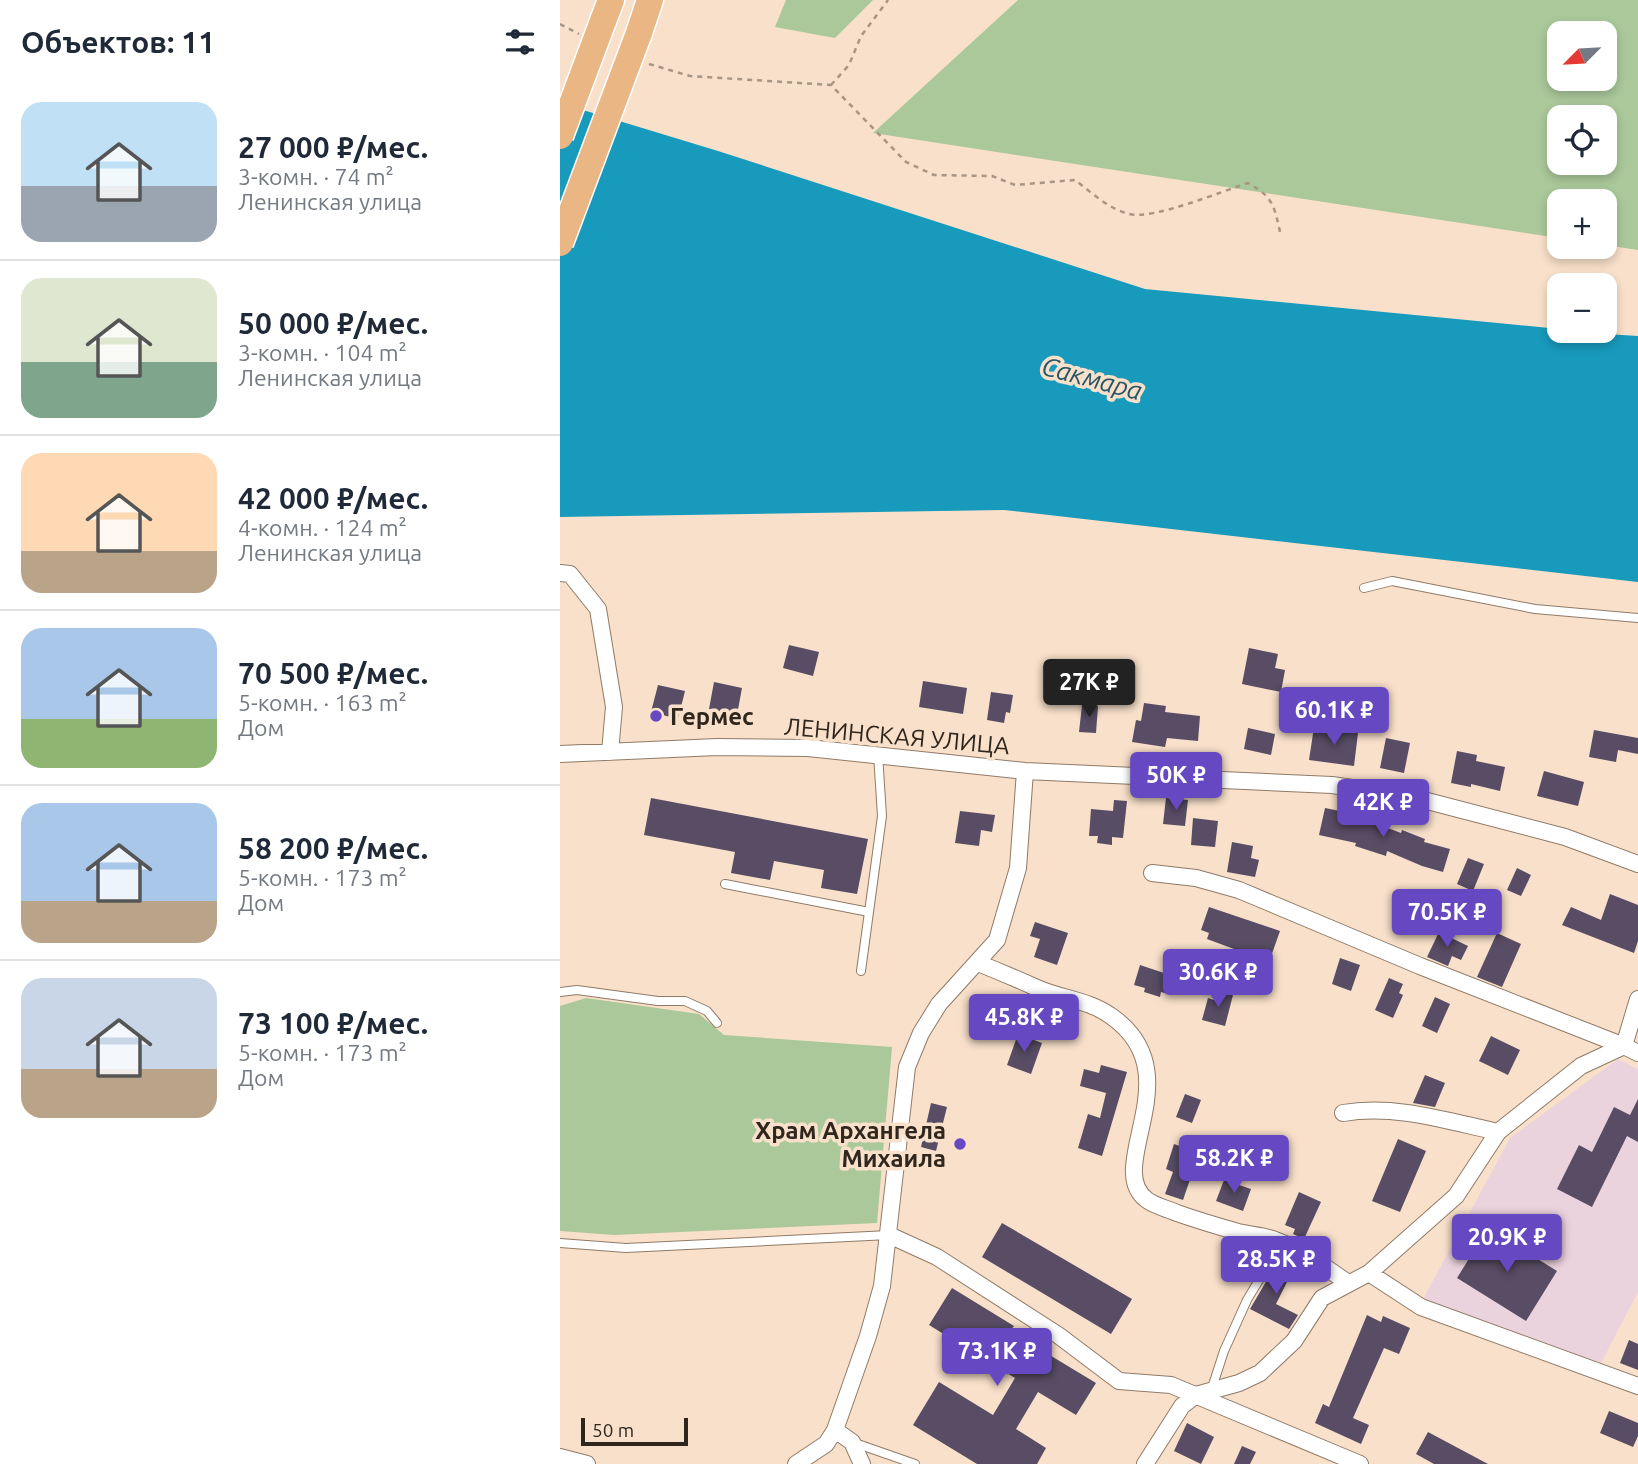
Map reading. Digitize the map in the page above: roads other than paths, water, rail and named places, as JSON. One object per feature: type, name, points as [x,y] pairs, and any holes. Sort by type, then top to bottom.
[{"type":"highway","points":[[560,243],[650,0]]},
{"type":"highway","points":[[560,136],[599,19]]},
{"type":"street","points":[[560,572],[570,575],[598,609],[614,707],[610,752]]},
{"type":"street","name":"ЛЕНИНСКАЯ УЛИЦА","points":[[560,754],[717,747],[808,748],[1025,771],[1332,785],[1399,795],[1564,837],[1638,864]]},
{"type":"street","points":[[796,1464],[826,1444],[835,1430],[869,1336],[883,1286],[907,1067],[921,1033],[939,1004],[997,940],[1018,868],[1025,771]]},
{"type":"street","points":[[1152,873],[1196,878],[1239,890],[1420,966],[1631,1049]]},
{"type":"street","points":[[978,963],[1037,988],[1095,1006],[1114,1018],[1134,1039],[1147,1065],[1148,1099],[1134,1160],[1133,1177],[1147,1200],[1204,1222],[1275,1240],[1316,1261],[1348,1283]]},
{"type":"street","points":[[1631,1049],[1638,999]]},
{"type":"street","points":[[1145,1464],[1182,1406],[1204,1393],[1239,1383],[1260,1373],[1294,1341],[1322,1297],[1369,1273],[1456,1195],[1498,1132],[1581,1066],[1631,1049]]},
{"type":"street","points":[[1343,1113],[1367,1109],[1393,1111],[1498,1132]]},
{"type":"street","points":[[889,1235],[937,1257],[1058,1335],[1119,1381],[1171,1385],[1204,1393],[1360,1464]]},
{"type":"street","points":[[1369,1273],[1420,1307],[1638,1386]]},
{"type":"street","points":[[835,1430],[852,1442],[862,1464]]},
{"type":"street","points":[[560,1457],[587,1464]]},
{"type":"lane","points":[[1364,588],[1392,581],[1535,609],[1638,618]]},
{"type":"lane","points":[[861,971],[882,816],[878,754]]},
{"type":"lane","points":[[725,884],[869,912]]},
{"type":"lane","points":[[560,992],[577,990],[658,1001],[685,1001],[707,1011],[717,1023]]},
{"type":"lane","points":[[560,1243],[626,1248],[889,1235]]},
{"type":"lane","points":[[1204,1393],[1247,1300],[1268,1265],[1275,1240]]},
{"type":"lane","points":[[852,1442],[915,1464]]},
{"type":"water","name":"Сакмара","points":[[560,103],[718,151],[1145,289],[1547,328],[1547,343],[1617,343],[1617,335],[1638,336],[1638,582],[1004,510],[560,517]]},
{"type":"place","name":"Гермес","points":[[656,716]]},
{"type":"place","name":"Храм Архангела Михаила","points":[[960,1144]]}]
